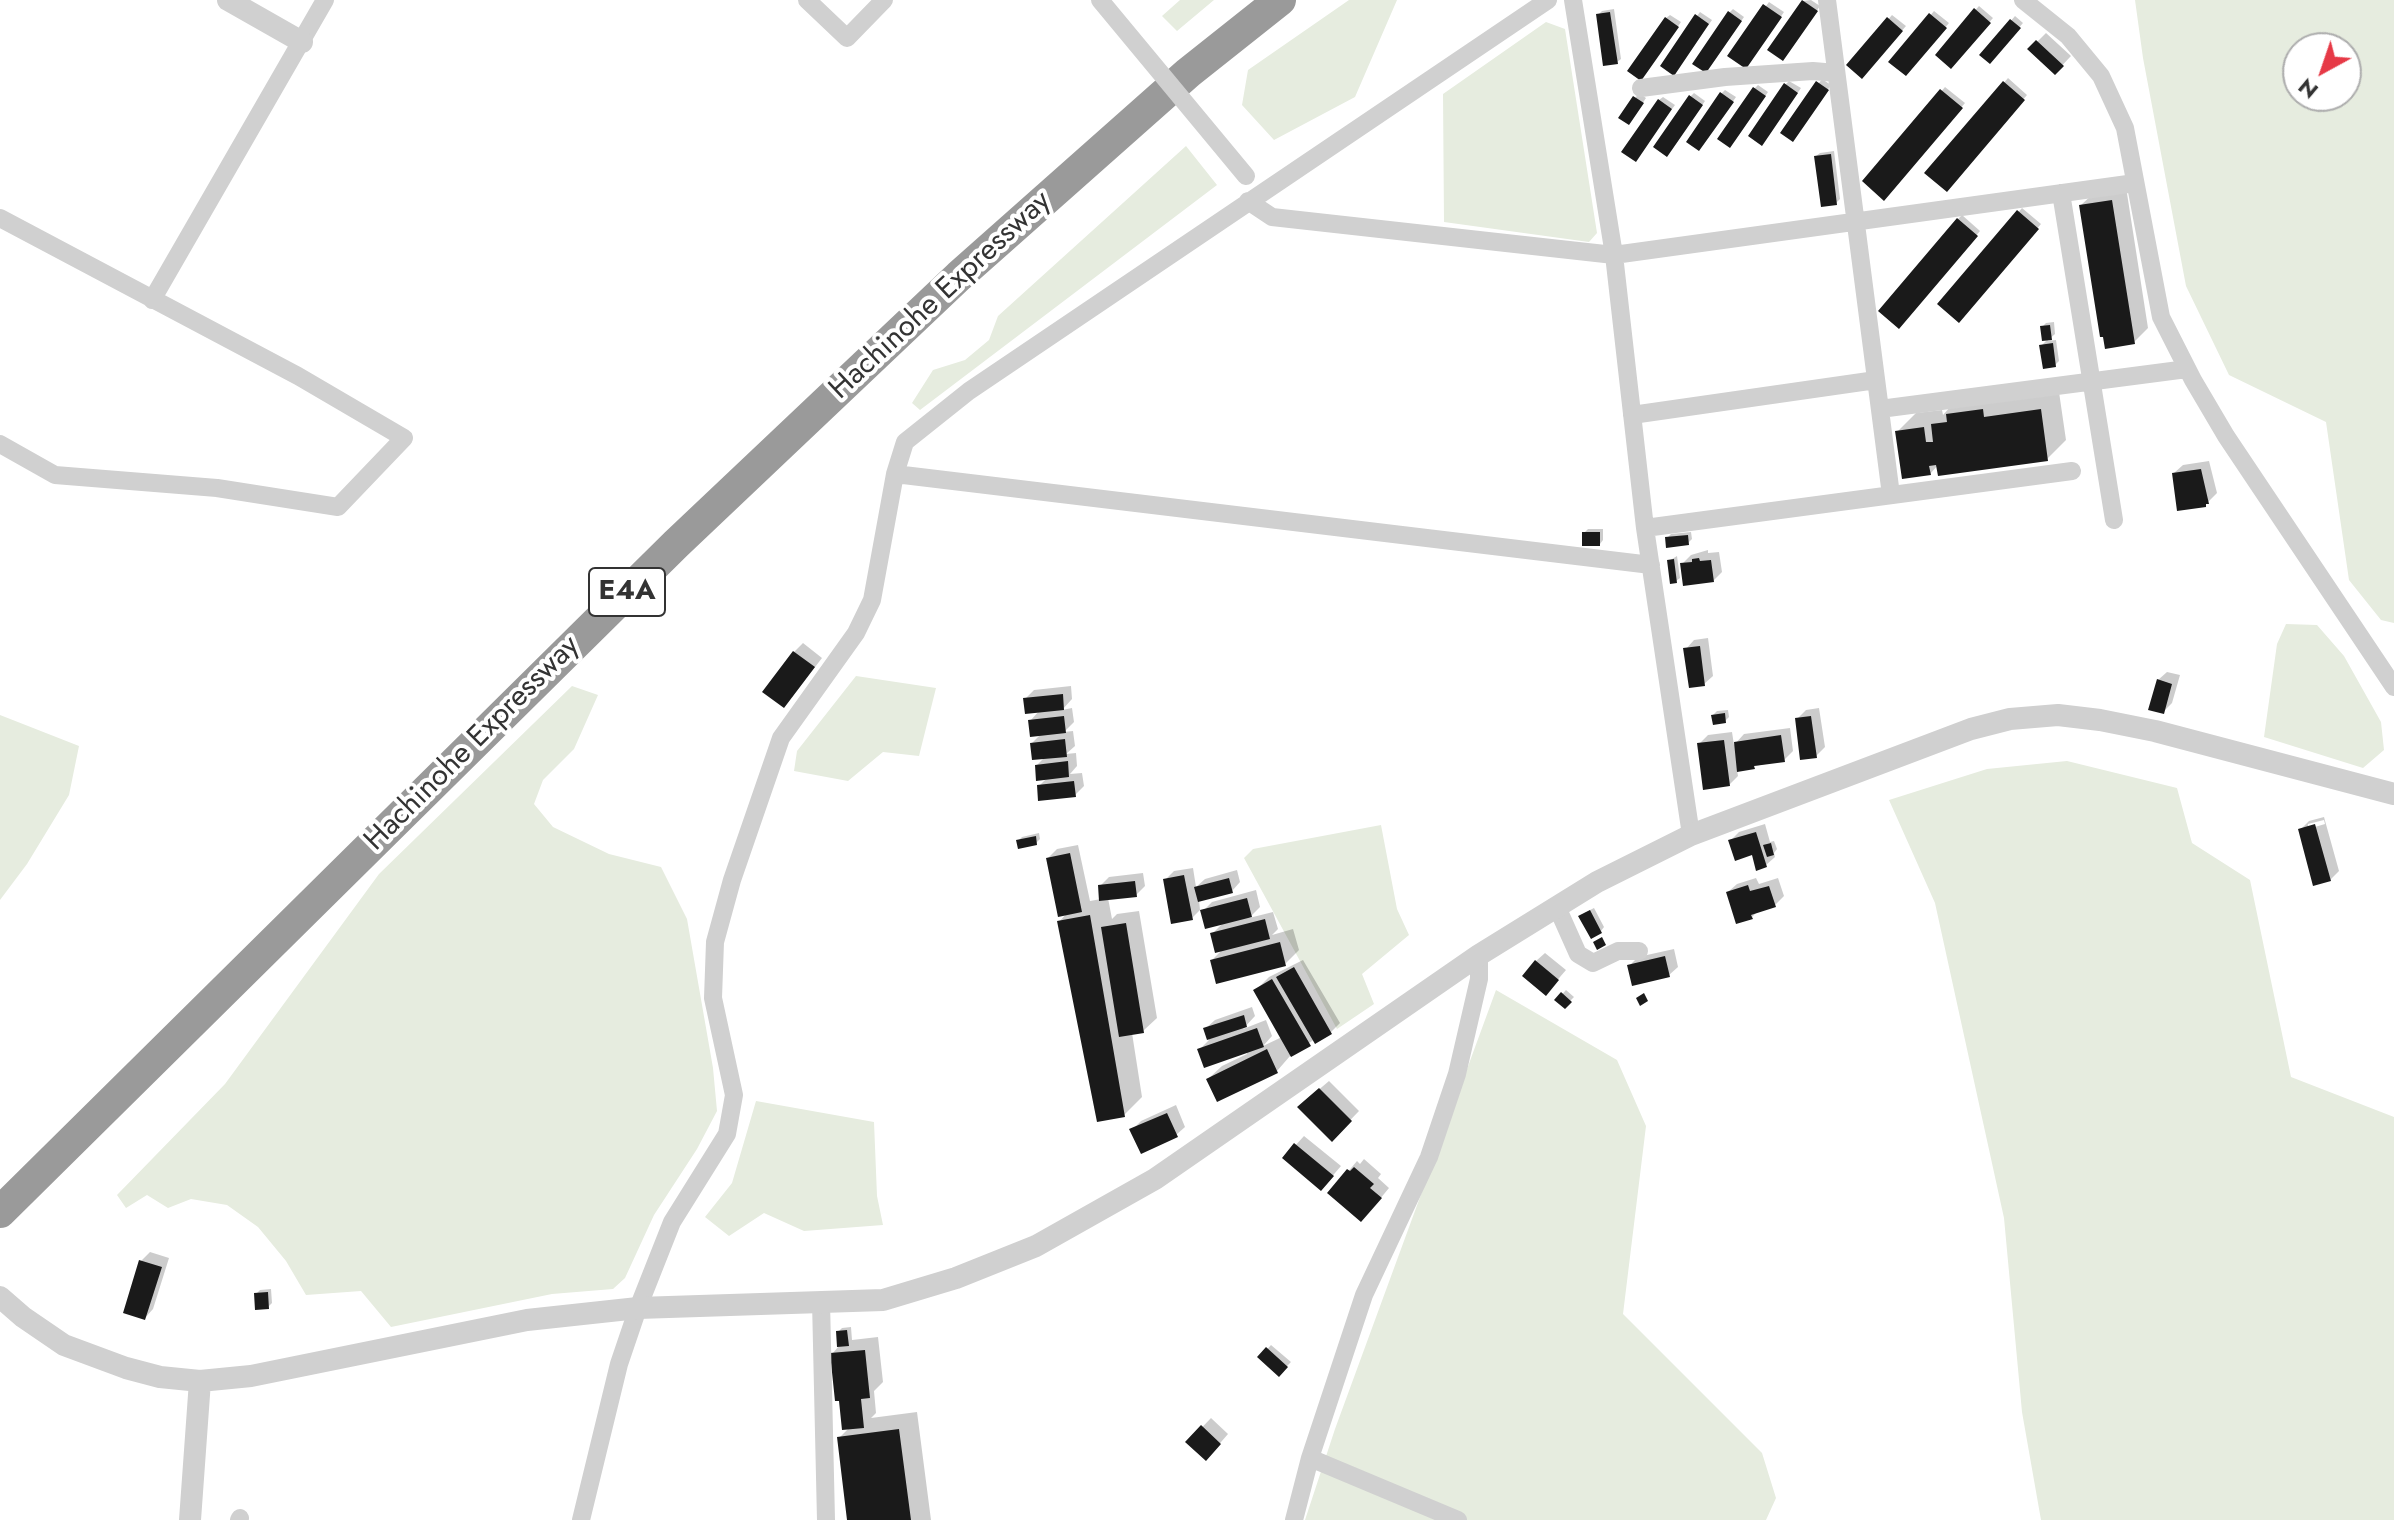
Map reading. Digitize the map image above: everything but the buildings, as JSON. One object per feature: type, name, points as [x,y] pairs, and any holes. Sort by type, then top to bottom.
[{"type":"highway","name":"Hachinohe Expressway","points":[[0,1212],[676,544],[959,276],[1188,73],[1280,0]]},
{"type":"street","points":[[228,0],[302,42]]},
{"type":"street","points":[[152,300],[325,0]]},
{"type":"street","points":[[807,0],[847,38],[884,0]]},
{"type":"street","points":[[1100,0],[1246,176],[1255,197],[1272,217],[1614,255],[2135,183]]},
{"type":"street","points":[[581,1520],[619,1364],[638,1308],[672,1222],[727,1134],[734,1095],[713,998],[715,942],[732,880],[781,738],[856,633],[872,600],[895,474],[905,442],[969,391],[1548,0]]},
{"type":"street","points":[[1573,0],[1614,255],[1645,528],[1691,835]]},
{"type":"street","points":[[1827,0],[1891,495]]},
{"type":"street","points":[[2023,0],[2068,36],[2101,76],[2125,128],[2161,317],[2226,436],[2394,687]]},
{"type":"street","points":[[1641,88],[1754,75],[1813,71],[1836,73]]},
{"type":"street","points":[[2061,193],[2114,520]]},
{"type":"street","points":[[0,218],[298,376],[404,438],[338,507],[217,488],[55,475],[0,444]]},
{"type":"street","points":[[1880,409],[2187,369]]},
{"type":"street","points":[[1632,415],[1876,380]]},
{"type":"street","points":[[1645,528],[2072,471]]},
{"type":"street","points":[[895,474],[1651,565]]},
{"type":"street","points":[[0,1297],[64,1345],[160,1377],[200,1381],[251,1376],[527,1320],[638,1308],[883,1300],[956,1278],[1036,1246],[1155,1179],[1479,955],[1597,882],[1691,835],[1971,729],[2010,719],[2058,715],[2100,720],[2155,731],[2394,794]]},
{"type":"street","points":[[1557,907],[1578,954],[1593,963],[1618,951],[1639,951]]},
{"type":"street","points":[[1294,1520],[1310,1458],[1364,1295],[1429,1157],[1457,1074],[1479,979],[1479,955]]},
{"type":"street","points":[[821,1301],[826,1520]]},
{"type":"street","points":[[190,1520],[200,1381]]},
{"type":"street","points":[[1310,1458],[1458,1520]]},
{"type":"shaded area","points":[[1180,0],[1214,0],[1177,31],[1162,16]]},
{"type":"shaded area","points":[[1349,0],[1397,0],[1355,97],[1274,140],[1242,105],[1248,70]]},
{"type":"shaded area","points":[[2135,0],[2394,0],[2394,623],[2381,620],[2349,580],[2326,422],[2229,375],[2186,286]]},
{"type":"shaded area","points":[[1546,22],[1565,29],[1597,233],[1589,242],[1444,222],[1443,94]]},
{"type":"shaded area","points":[[1186,146],[1217,185],[920,410],[912,403],[933,370],[965,360],[989,340],[998,316]]},
{"type":"shaded area","points":[[2286,624],[2317,625],[2344,656],[2381,722],[2384,750],[2363,768],[2264,737],[2277,644]]},
{"type":"shaded area","points":[[856,676],[936,688],[919,756],[883,752],[848,781],[794,771],[797,751]]},
{"type":"shaded area","points":[[572,686],[598,695],[574,749],[543,780],[534,804],[553,827],[609,854],[661,867],[687,919],[713,1068],[717,1111],[697,1149],[654,1215],[625,1278],[613,1289],[552,1294],[391,1327],[361,1291],[306,1295],[286,1261],[258,1227],[227,1205],[191,1199],[168,1208],[147,1195],[126,1208],[117,1195],[225,1084],[379,874]]},
{"type":"shaded area","points":[[0,715],[79,746],[69,795],[27,864],[0,900]]},
{"type":"shaded area","points":[[2067,761],[2177,788],[2192,843],[2250,880],[2291,1077],[2394,1117],[2394,1520],[2041,1520],[2022,1412],[2004,1218],[1935,903],[1889,800],[1987,769]]},
{"type":"shaded area","points":[[1381,825],[1397,909],[1409,935],[1362,974],[1374,1004],[1337,1029],[1244,858],[1253,849]]},
{"type":"shaded area","points":[[1496,990],[1617,1060],[1646,1126],[1623,1314],[1762,1453],[1776,1498],[1766,1520],[1305,1520],[1335,1429]]},
{"type":"shaded area","points":[[756,1101],[874,1122],[877,1196],[883,1225],[804,1231],[764,1213],[729,1236],[705,1217],[732,1183]]}]
